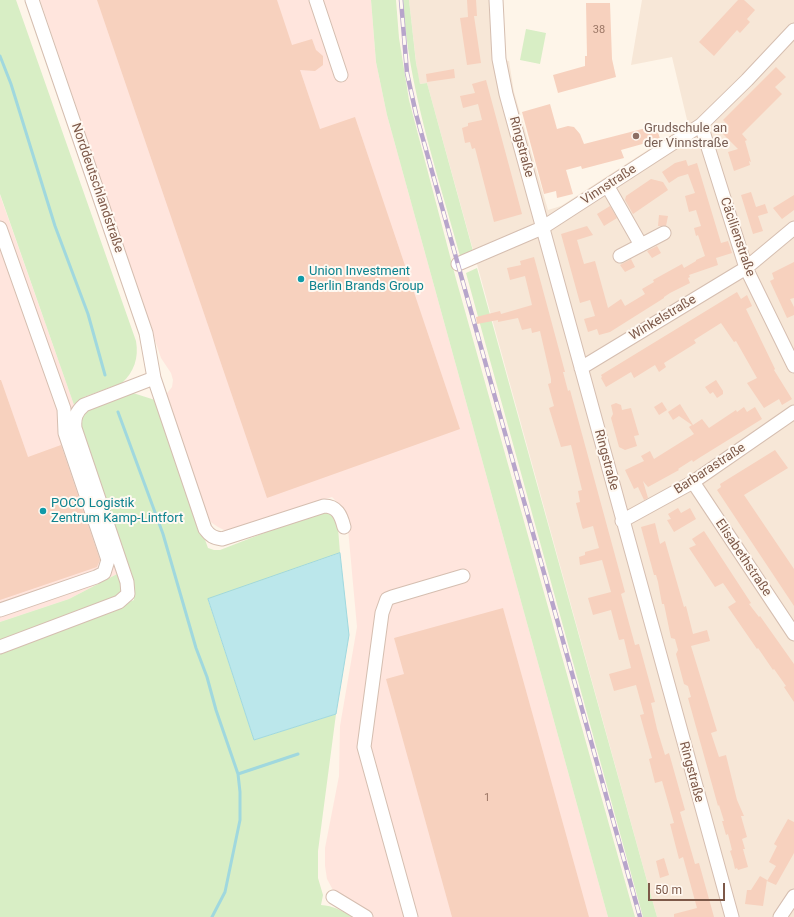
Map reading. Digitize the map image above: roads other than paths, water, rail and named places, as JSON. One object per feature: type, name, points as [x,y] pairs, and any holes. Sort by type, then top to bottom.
[{"type":"street","name":"Norddeutschlandstraße","points":[[32,0],[146,333],[154,378],[205,528],[209,534],[215,538],[230,538],[324,506],[330,506],[336,509],[341,517],[344,527]]},
{"type":"street","points":[[316,0],[341,75]]},
{"type":"street","name":"Ringstraße","points":[[496,0],[498,52],[503,80],[622,521],[732,917]]},
{"type":"street","name":"Vinnstraße","points":[[458,264],[542,228],[608,187],[701,125],[747,80],[794,30]]},
{"type":"street","name":"Cäcilienstraße","points":[[701,125],[746,268],[794,366]]},
{"type":"street","points":[[608,187],[641,245]]},
{"type":"street","points":[[0,228],[64,409],[65,433],[108,560],[104,573],[96,577],[0,610]]},
{"type":"street","name":"Winkelstraße","points":[[581,368],[746,268],[794,228]]},
{"type":"street","points":[[620,256],[664,233]]},
{"type":"street","points":[[0,647],[119,602],[128,594],[126,582],[77,436],[74,421],[76,414],[84,405],[154,378]]},
{"type":"street","name":"Barbarastraße","points":[[622,521],[693,482],[794,412]]},
{"type":"street","name":"Elisabethstraße","points":[[693,482],[794,634]]},
{"type":"street","points":[[411,917],[364,742],[382,613],[387,599],[463,576]]},
{"type":"street","points":[[780,917],[794,896]]},
{"type":"street","points":[[333,897],[366,917]]},
{"type":"water","points":[[340,553],[349,635],[336,714],[254,740],[208,599]]},
{"type":"waterway","points":[[0,56],[11,84],[55,226],[88,314],[105,375]]},
{"type":"waterway","points":[[118,412],[163,534],[196,648],[207,677],[216,710],[238,774],[240,792],[240,820],[225,892],[212,917]]},
{"type":"waterway","points":[[238,774],[298,754]]},
{"type":"railway","points":[[401,0],[407,73],[416,114],[640,917]]},
{"type":"place","name":"Grudschule an der Vinnstraße","points":[[636,136]]},
{"type":"place","name":"Union Investment Berlin Brands Group","points":[[301,279]]},
{"type":"place","name":"POCO Logistik Zentrum Kamp-Lintfort","points":[[43,511]]}]
